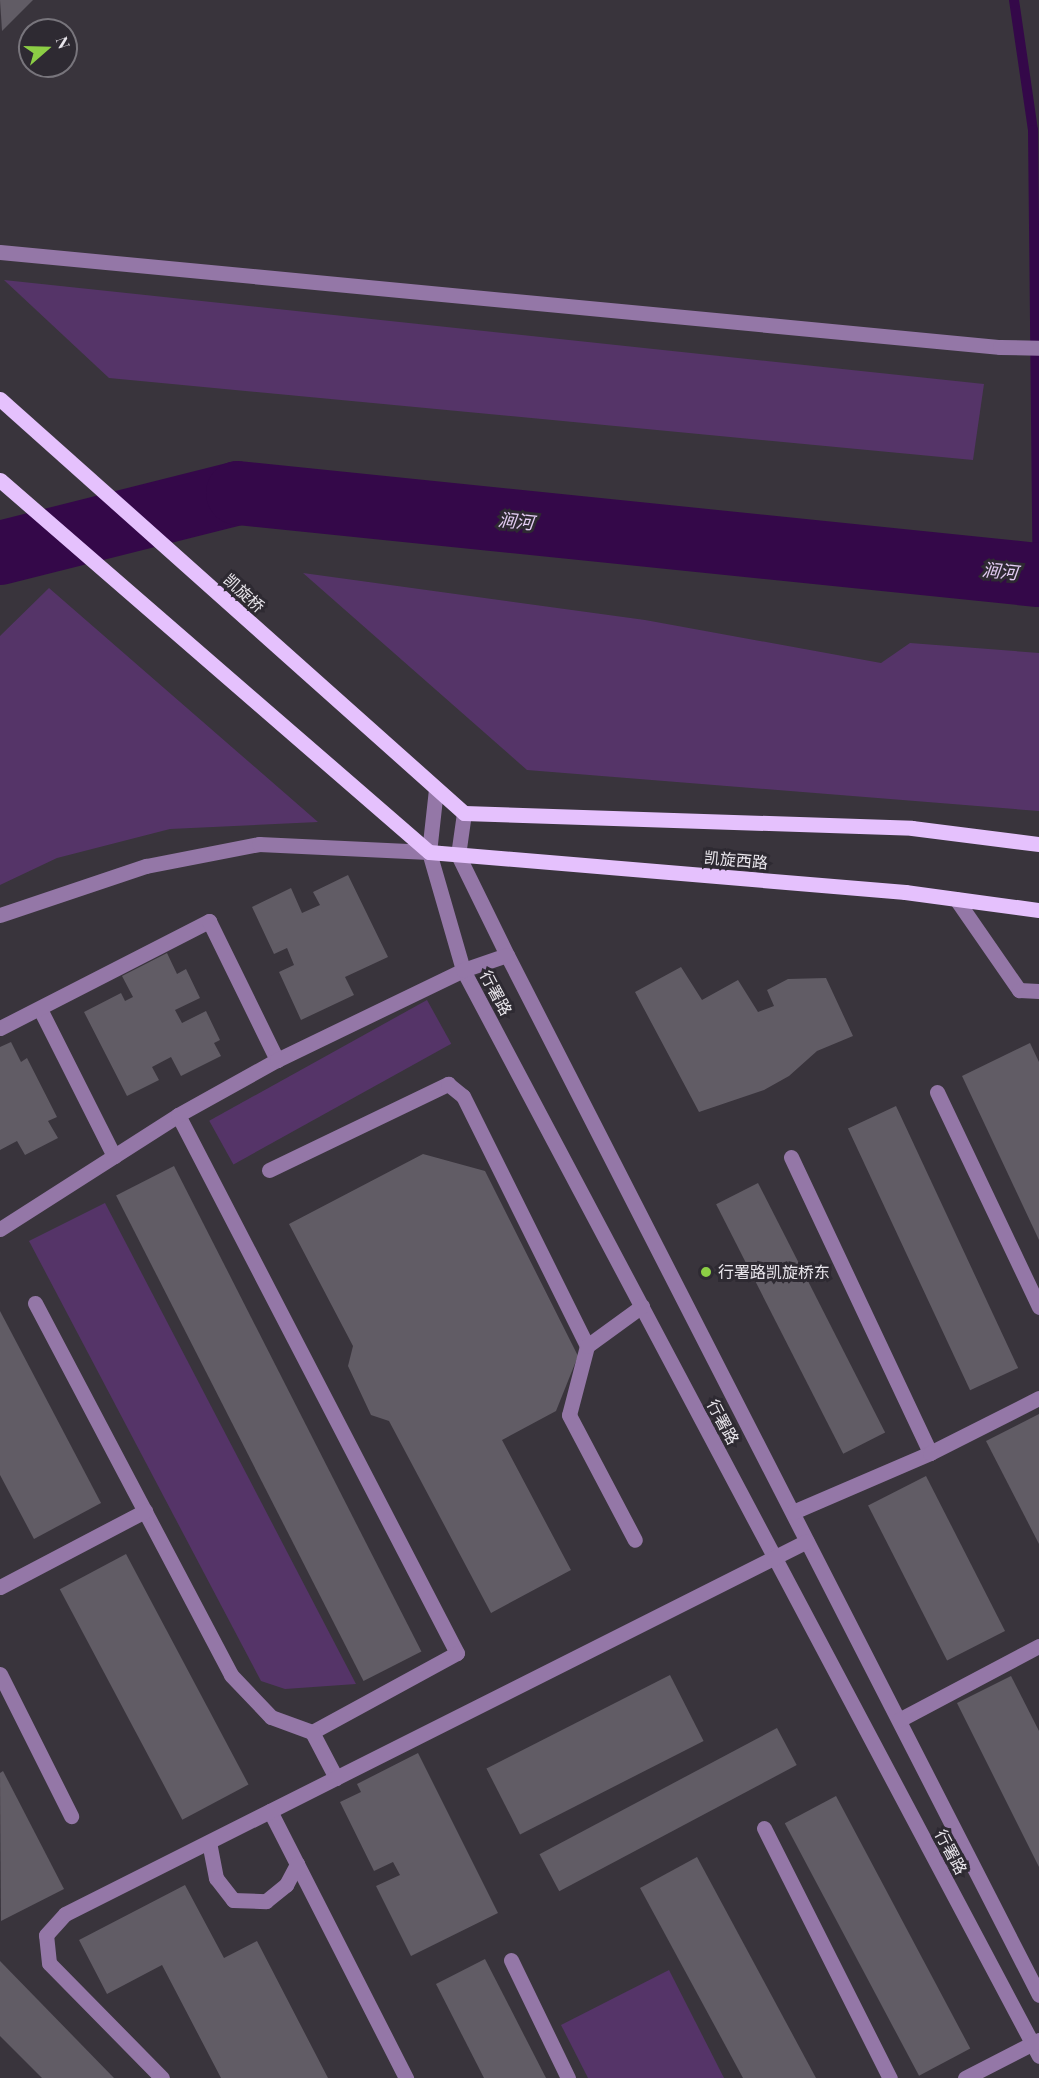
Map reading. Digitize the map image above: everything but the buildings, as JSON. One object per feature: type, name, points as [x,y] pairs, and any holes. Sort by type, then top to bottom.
[{"type":"main road","name":"凯旋桥","points":[[0,399],[464,813]]},
{"type":"main road","points":[[0,480],[429,852]]},
{"type":"main road","points":[[464,813],[912,828],[1039,844]]},
{"type":"main road","name":"凯旋西路","points":[[429,852],[956,899],[1039,909]]},
{"type":"street","points":[[0,252],[1000,347],[1039,348]]},
{"type":"street","name":"行署路","points":[[436,789],[429,852],[463,970],[773,1556],[1037,2047]]},
{"type":"street","points":[[458,855],[464,813]]},
{"type":"street","points":[[0,915],[146,866],[259,844],[429,852]]},
{"type":"street","name":"行署路","points":[[458,855],[1039,1995]]},
{"type":"street","points":[[956,899],[1019,990],[1039,990]]},
{"type":"street","points":[[0,1028],[208,921],[277,1060]]},
{"type":"street","points":[[0,1229],[178,1115],[277,1060],[463,970],[507,955]]},
{"type":"street","points":[[40,1009],[114,1156]]},
{"type":"street","points":[[269,1170],[448,1084],[463,1096],[587,1346]]},
{"type":"street","points":[[937,1092],[1039,1307]]},
{"type":"street","points":[[178,1115],[457,1653],[312,1732]]},
{"type":"street","points":[[791,1157],[930,1453]]},
{"type":"street","points":[[35,1303],[231,1675],[272,1717],[312,1732],[336,1778]]},
{"type":"street","points":[[634,1540],[570,1415],[587,1346],[642,1306]]},
{"type":"street","points":[[793,1512],[930,1453],[1039,1398]]},
{"type":"street","points":[[2,1582],[145,1511]]},
{"type":"street","points":[[162,2078],[49,1963],[46,1935],[65,1914],[773,1556],[807,1541]]},
{"type":"street","points":[[899,1719],[1039,1646]]},
{"type":"street","points":[[0,1674],[71,1816]]},
{"type":"street","points":[[270,1811],[406,2078]]},
{"type":"street","points":[[764,1828],[890,2078]]},
{"type":"street","points":[[209,1842],[216,1878],[233,1900],[266,1901],[286,1884],[297,1864]]},
{"type":"street","points":[[511,1960],[568,2078]]},
{"type":"street","points":[[965,2078],[1037,2047]]},
{"type":"shaded area","points":[[4,280],[984,384],[973,460],[109,378]]},
{"type":"shaded area","points":[[303,573],[645,620],[881,663],[910,643],[1039,653],[1039,811],[527,770]]},
{"type":"shaded area","points":[[49,588],[318,822],[170,829],[57,858],[0,885],[0,636]]},
{"type":"shaded area","points":[[427,1000],[451,1044],[233,1164],[209,1121]]},
{"type":"shaded area","points":[[105,1203],[356,1684],[285,1689],[261,1681],[29,1241]]},
{"type":"shaded area","points":[[669,1970],[724,2078],[588,2078],[561,2025]]},
{"type":"waterway","points":[[1014,0],[1033,130],[1038,575]]},
{"type":"waterway","name":"涧河","points":[[0,553],[238,493],[1039,575]]},
{"type":"place","name":"行署路凯旋桥东","points":[[706,1272]]}]
